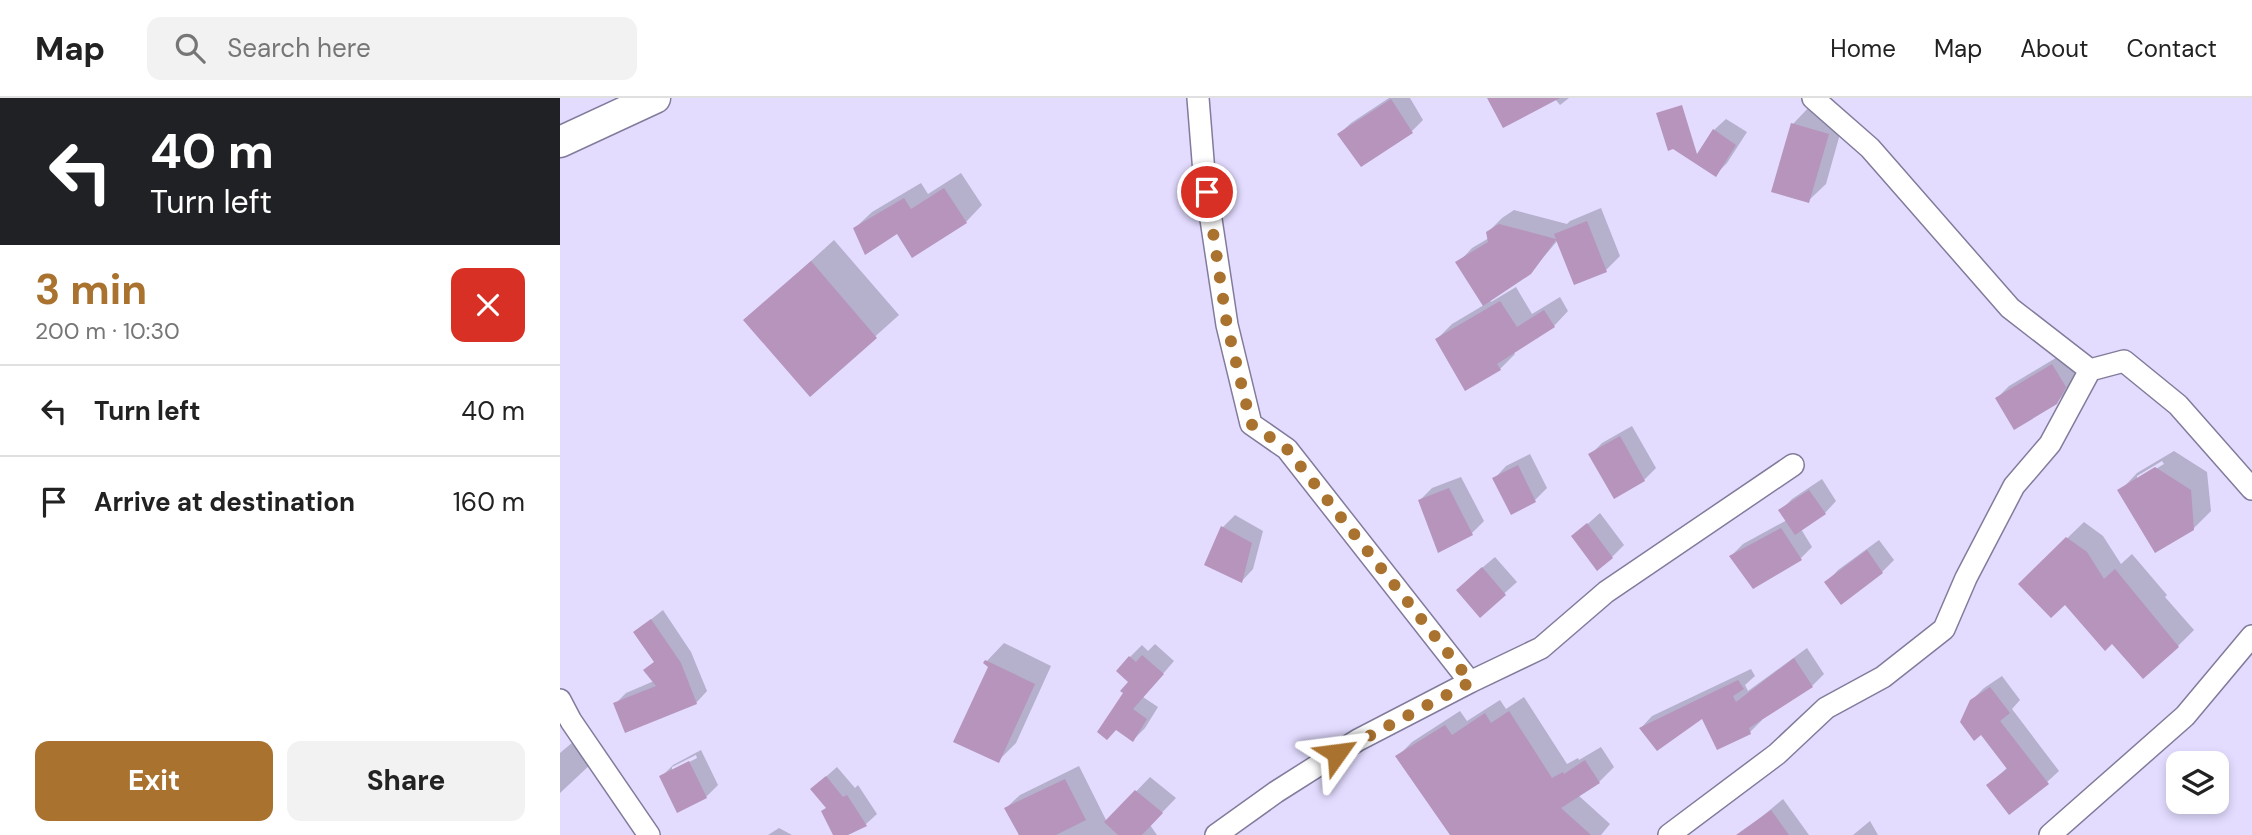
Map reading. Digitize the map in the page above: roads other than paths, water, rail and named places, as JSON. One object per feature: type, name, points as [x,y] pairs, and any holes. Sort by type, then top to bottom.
[{"type":"main road","points":[[560,142],[655,98]]},
{"type":"street","points":[[1198,98],[1204,173],[1227,325],[1251,424],[1287,449],[1471,682]]},
{"type":"street","points":[[1813,98],[1870,148],[2010,308],[2090,370]]},
{"type":"street","points":[[1669,835],[1777,754],[1826,708],[1883,677],[1944,629],[1966,578],[2014,486],[2050,444],[2090,370],[2124,361],[2178,405],[2252,489]]},
{"type":"street","points":[[1216,835],[1276,792],[1358,740],[1541,648],[1606,592],[1793,465]]},
{"type":"street","points":[[2050,835],[2185,716],[2252,636]]},
{"type":"street","points":[[560,700],[571,721],[649,835]]}]
